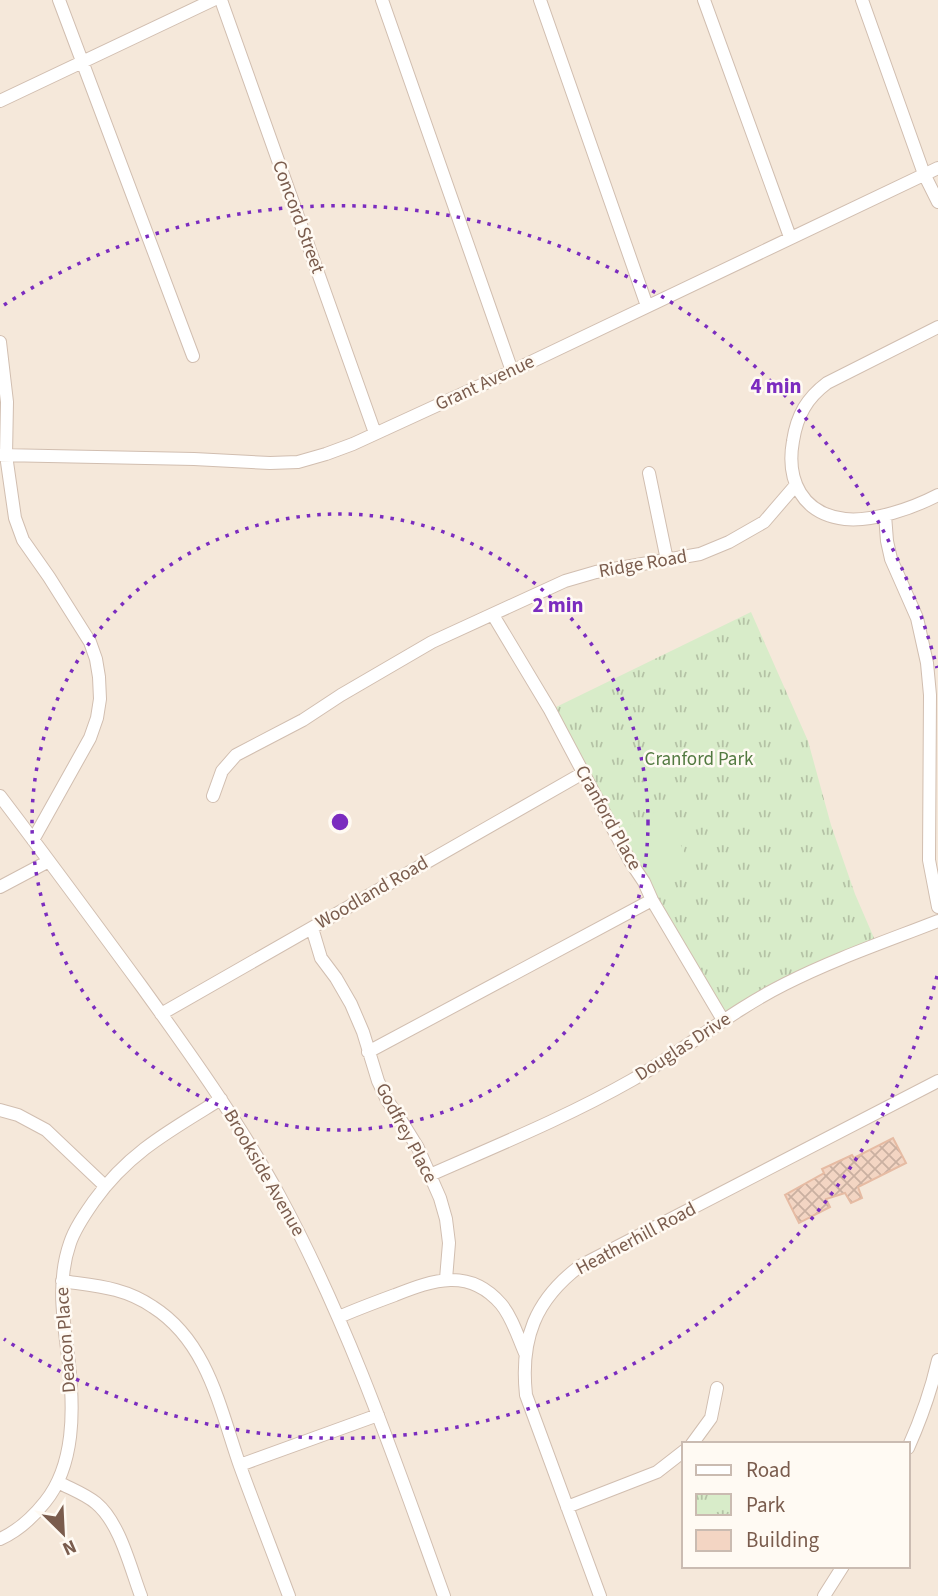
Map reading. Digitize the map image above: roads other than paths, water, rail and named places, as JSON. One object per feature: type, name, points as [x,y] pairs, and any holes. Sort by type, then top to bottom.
[{"type":"street","points":[[59,0],[193,356]]},
{"type":"street","points":[[0,101],[213,0]]},
{"type":"street","name":"Concord Street","points":[[221,0],[375,433]]},
{"type":"street","points":[[382,0],[512,371]]},
{"type":"street","points":[[540,0],[647,306]]},
{"type":"street","points":[[704,0],[790,237]]},
{"type":"street","points":[[862,0],[924,174],[938,202]]},
{"type":"street","name":"Grant Avenue","points":[[3,455],[270,463],[298,462],[326,454],[512,371],[938,168]]},
{"type":"street","points":[[938,327],[827,383],[815,392],[798,418],[791,452],[795,486],[805,499],[829,515],[844,519],[885,515],[938,495]]},
{"type":"street","points":[[0,342],[7,402],[3,455],[15,517],[23,540],[90,642],[99,677],[100,699],[90,737],[33,840]]},
{"type":"street","points":[[649,473],[667,560]]},
{"type":"street","name":"Ridge Road","points":[[212,796],[222,771],[236,755],[303,720],[432,642],[565,580],[700,554],[729,542],[764,522],[795,486]]},
{"type":"street","points":[[885,515],[891,559],[917,618],[927,663],[938,906]]},
{"type":"street","name":"Cranford Place","points":[[493,615],[550,710],[630,861],[723,1020]]},
{"type":"street","name":"Woodland Road","points":[[161,1014],[583,773]]},
{"type":"street","name":"Brookside Avenue","points":[[0,796],[221,1099],[278,1194],[339,1317],[444,1596]]},
{"type":"street","points":[[0,887],[49,861]]},
{"type":"street","points":[[368,1052],[652,900]]},
{"type":"street","name":"Douglas Drive","points":[[430,1175],[591,1102],[634,1079],[676,1054],[723,1020],[784,984],[938,921]]},
{"type":"street","name":"Godfrey Place","points":[[312,928],[321,958],[351,1004],[387,1100],[413,1139],[440,1198],[446,1219],[449,1255],[446,1279]]},
{"type":"street","name":"Heatherhill Road","points":[[600,1596],[528,1402],[524,1374],[525,1353],[538,1311],[550,1293],[580,1266],[938,1081]]},
{"type":"street","name":"Deacon Place","points":[[0,1539],[21,1527],[37,1512],[58,1482],[66,1460],[70,1424],[69,1365],[61,1307],[62,1281],[69,1243],[87,1210],[105,1186],[134,1156],[158,1137],[221,1099]]},
{"type":"street","points":[[0,1110],[18,1115],[46,1130],[105,1186]]},
{"type":"street","points":[[339,1317],[428,1282],[446,1279],[461,1281],[477,1286],[495,1298],[509,1315],[525,1353]]},
{"type":"street","points":[[62,1281],[116,1289],[134,1296],[154,1307],[187,1337],[208,1373],[289,1596]]},
{"type":"street","points":[[910,1445],[932,1409],[932,1388],[938,1360]]},
{"type":"street","points":[[693,1442],[711,1418],[717,1388]]},
{"type":"street","points":[[240,1465],[378,1415]]},
{"type":"street","points":[[567,1507],[657,1472],[682,1453]]},
{"type":"street","points":[[58,1482],[85,1495],[108,1515],[116,1528],[141,1596]]},
{"type":"street","points":[[824,1596],[842,1568]]},
{"type":"park label","name":"Cranford Park","points":[[699,759]]}]
